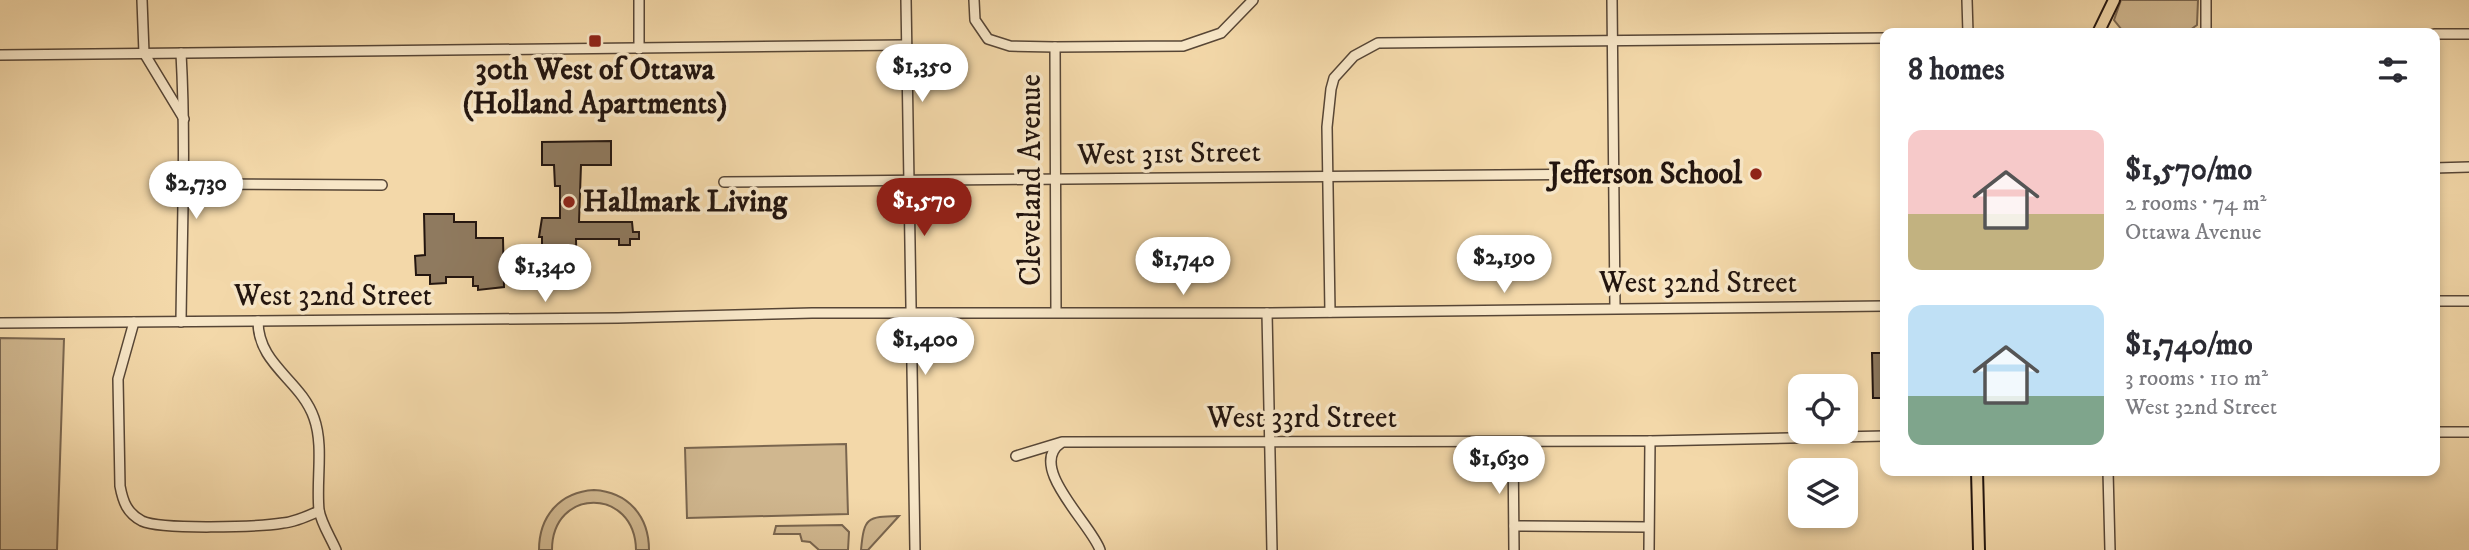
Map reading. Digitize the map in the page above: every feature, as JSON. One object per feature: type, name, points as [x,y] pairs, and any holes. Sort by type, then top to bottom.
[{"type":"main road","points":[[2100,28],[2114,0]]},
{"type":"main road","points":[[1977,476],[1979,550]]},
{"type":"street","points":[[142,0],[144,53],[185,120]]},
{"type":"street","points":[[639,0],[639,50]]},
{"type":"street","points":[[906,0],[909,313],[915,550]]},
{"type":"street","points":[[974,0],[975,20],[988,39],[1010,46],[1055,47],[1183,46],[1221,33],[1253,0]]},
{"type":"street","points":[[1612,0],[1615,308]]},
{"type":"street","points":[[1967,0],[1968,28]]},
{"type":"street","points":[[2206,0],[2206,28]]},
{"type":"street","points":[[2440,34],[2469,34]]},
{"type":"street","points":[[1330,312],[1327,127],[1331,89],[1339,71],[1354,56],[1378,43],[1880,38]]},
{"type":"street","points":[[0,55],[906,45]]},
{"type":"street","name":"Cleveland Avenue","points":[[1055,47],[1056,312]]},
{"type":"street","points":[[181,53],[185,120],[181,322]]},
{"type":"street","points":[[2440,168],[2469,167]]},
{"type":"street","name":"West 31st Street","points":[[724,181],[1614,174]]},
{"type":"street","points":[[184,184],[382,186]]},
{"type":"street","points":[[2440,301],[2469,301]]},
{"type":"street","name":"West 32nd Street","points":[[0,323],[1880,306]]},
{"type":"street","points":[[1267,313],[1272,550]]},
{"type":"street","points":[[258,321],[261,346],[314,418],[320,487],[319,511],[336,550]]},
{"type":"street","points":[[134,322],[118,379],[120,486],[122,500],[131,513],[146,523],[158,525],[216,525],[283,523],[319,511]]},
{"type":"street","points":[[2440,432],[2469,432]]},
{"type":"street","name":"West 33rd Street","points":[[1016,456],[1062,442],[1513,442],[1880,436]]},
{"type":"street","points":[[1649,550],[1650,441]]},
{"type":"street","points":[[1062,442],[1055,447],[1051,470],[1057,484],[1093,535],[1100,550]]},
{"type":"street","points":[[1513,442],[1514,550]]},
{"type":"street","points":[[2108,476],[2110,550]]},
{"type":"street","points":[[1514,526],[1648,527]]},
{"type":"shaded area","points":[[2121,0],[2198,0],[2197,25],[2193,28],[2120,28],[2114,20]]},
{"type":"shaded area","points":[[0,338],[64,339],[57,550],[0,550]]},
{"type":"shaded area","points":[[846,444],[848,514],[687,518],[685,448]]},
{"type":"shaded area","points":[[594,490],[617,495],[634,508],[645,527],[649,550],[636,550],[632,529],[622,515],[609,506],[594,503],[578,506],[565,515],[556,529],[552,550],[539,550],[543,527],[554,508],[571,495]]},
{"type":"shaded area","points":[[899,516],[868,550],[861,550],[864,531],[869,521],[880,517]]},
{"type":"shaded area","points":[[842,525],[849,532],[848,550],[819,550],[810,542],[802,541],[800,534],[774,534],[776,526]]},
{"type":"building","name":"Hallmark Living","points":[[611,141],[611,165],[581,165],[579,222],[632,222],[633,232],[639,232],[639,239],[630,239],[630,245],[619,245],[619,239],[576,239],[577,286],[566,286],[566,279],[561,279],[561,246],[542,246],[542,237],[539,237],[542,218],[560,218],[560,186],[555,186],[554,165],[542,165],[542,142]]},
{"type":"building","points":[[424,214],[454,214],[454,222],[476,222],[476,238],[503,238],[504,287],[478,290],[478,286],[473,286],[473,277],[446,277],[446,283],[430,284],[430,275],[416,275],[415,256],[425,255]]},
{"type":"building","points":[[1872,353],[1880,353],[1880,398],[1873,398]]},
{"type":"place","name":"30th West of Ottawa (Holland Apartments)","points":[[595,41]]},
{"type":"place","name":"Jefferson School","points":[[1756,174]]},
{"type":"place","name":"Hallmark Living","points":[[569,202]]}]
